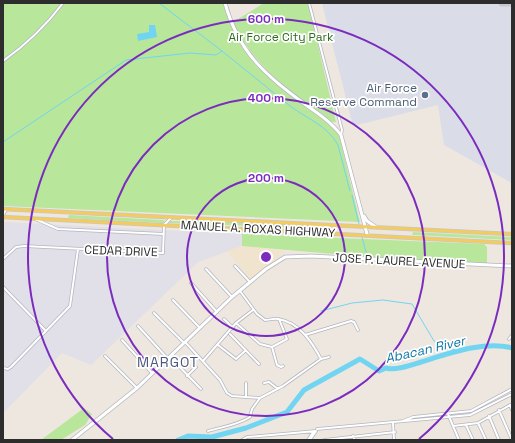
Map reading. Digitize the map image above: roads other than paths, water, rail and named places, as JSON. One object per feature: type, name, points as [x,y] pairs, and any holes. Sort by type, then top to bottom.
[{"type":"main road","name":"MANUEL A. ROXAS HIGHWAY","points":[[4,209],[512,234]]},
{"type":"main road","name":"MANUEL A. ROXAS HIGHWAY","points":[[3,216],[367,234],[512,243]]},
{"type":"main road","points":[[308,224],[308,231]]},
{"type":"main road","points":[[407,229],[407,237]]},
{"type":"street","points":[[3,61],[40,32],[63,3]]},
{"type":"street","points":[[226,3],[236,34],[255,64],[268,76],[329,122],[341,135]]},
{"type":"street","points":[[310,3],[342,130],[341,135],[367,234]]},
{"type":"street","points":[[3,216],[4,209]]},
{"type":"street","points":[[362,213],[368,221],[376,227]]},
{"type":"street","points":[[33,218],[58,229],[164,234],[164,225],[171,217]]},
{"type":"street","name":"CEDAR DRIVE","points":[[3,259],[20,246],[163,253],[164,234]]},
{"type":"street","name":"CEDAR DRIVE","points":[[3,368],[8,369],[11,367],[70,306],[78,249]]},
{"type":"street","name":"JOSE P. LAUREL AVENUE","points":[[250,282],[275,262],[285,257],[311,256],[512,266]]},
{"type":"street","points":[[72,440],[137,388],[250,282],[236,266]]},
{"type":"street","points":[[206,269],[232,298]]},
{"type":"street","points":[[191,283],[217,312]]},
{"type":"street","points":[[3,287],[46,331]]},
{"type":"street","points":[[240,291],[254,310],[265,320],[279,319],[292,323],[305,335],[321,359]]},
{"type":"street","points":[[173,300],[200,328]]},
{"type":"street","points":[[203,361],[230,333],[236,323],[254,310]]},
{"type":"street","points":[[154,313],[203,361],[220,380],[229,395],[260,398]]},
{"type":"street","points":[[224,319],[233,328]]},
{"type":"street","points":[[236,323],[260,344],[272,347],[287,339],[279,319]]},
{"type":"street","points":[[305,335],[351,322],[354,322],[358,330]]},
{"type":"street","points":[[138,326],[201,389]]},
{"type":"street","points":[[230,333],[259,364]]},
{"type":"street","points":[[509,339],[512,336]]},
{"type":"street","points":[[122,340],[152,374]]},
{"type":"street","points":[[218,345],[236,359],[245,350]]},
{"type":"street","points":[[272,347],[278,365],[281,367],[283,366]]},
{"type":"street","points":[[105,356],[137,388]]},
{"type":"street","points":[[208,431],[240,423],[250,417],[252,409],[260,398],[278,389],[321,359],[329,357]]},
{"type":"street","points":[[187,376],[196,367]]},
{"type":"street","points":[[264,382],[269,382],[278,389]]},
{"type":"street","points":[[246,383],[246,396]]},
{"type":"street","points":[[402,422],[410,418],[448,414],[475,409],[512,389]]},
{"type":"street","points":[[242,440],[247,437],[255,439],[267,436],[449,418],[474,414],[512,394]]},
{"type":"street","points":[[453,426],[478,423],[511,404],[512,410]]},
{"type":"street","points":[[499,410],[512,440]]},
{"type":"street","points":[[448,414],[459,440]]},
{"type":"street","points":[[489,416],[499,440]]},
{"type":"street","points":[[393,423],[395,432],[394,440]]},
{"type":"street","points":[[478,423],[486,440]]},
{"type":"street","points":[[466,424],[473,440]]},
{"type":"street","points":[[309,440],[316,431]]},
{"type":"street","points":[[324,440],[395,432]]},
{"type":"street","points":[[267,436],[270,440]]},
{"type":"street","points":[[353,436],[355,440]]},
{"type":"street","points":[[364,436],[366,440]]},
{"type":"water","points":[[149,25],[155,25],[157,37],[138,41],[137,34],[149,32]]},
{"type":"waterway","points":[[159,3],[222,51]]},
{"type":"waterway","points":[[3,142],[126,60],[190,53],[216,55],[222,51],[290,106],[323,127],[334,138],[338,145],[350,191]]},
{"type":"waterway","points":[[352,195],[359,224]]},
{"type":"waterway","points":[[362,237],[367,256]]},
{"type":"waterway","points":[[321,311],[352,303],[383,300],[412,304],[434,341],[456,351]]},
{"type":"waterway","name":"Abacan River","points":[[178,440],[188,436],[212,437],[246,428],[287,412],[304,390],[360,359],[379,371],[386,368],[394,369],[404,367],[466,349],[490,346],[512,348]]},
{"type":"place","name":"Air Force Reserve Command","points":[[425,95]]},
{"type":"district","name":"MARGOT","points":[[168,362]]},
{"type":"park label","name":"Air Force City Park","points":[[281,37]]}]
